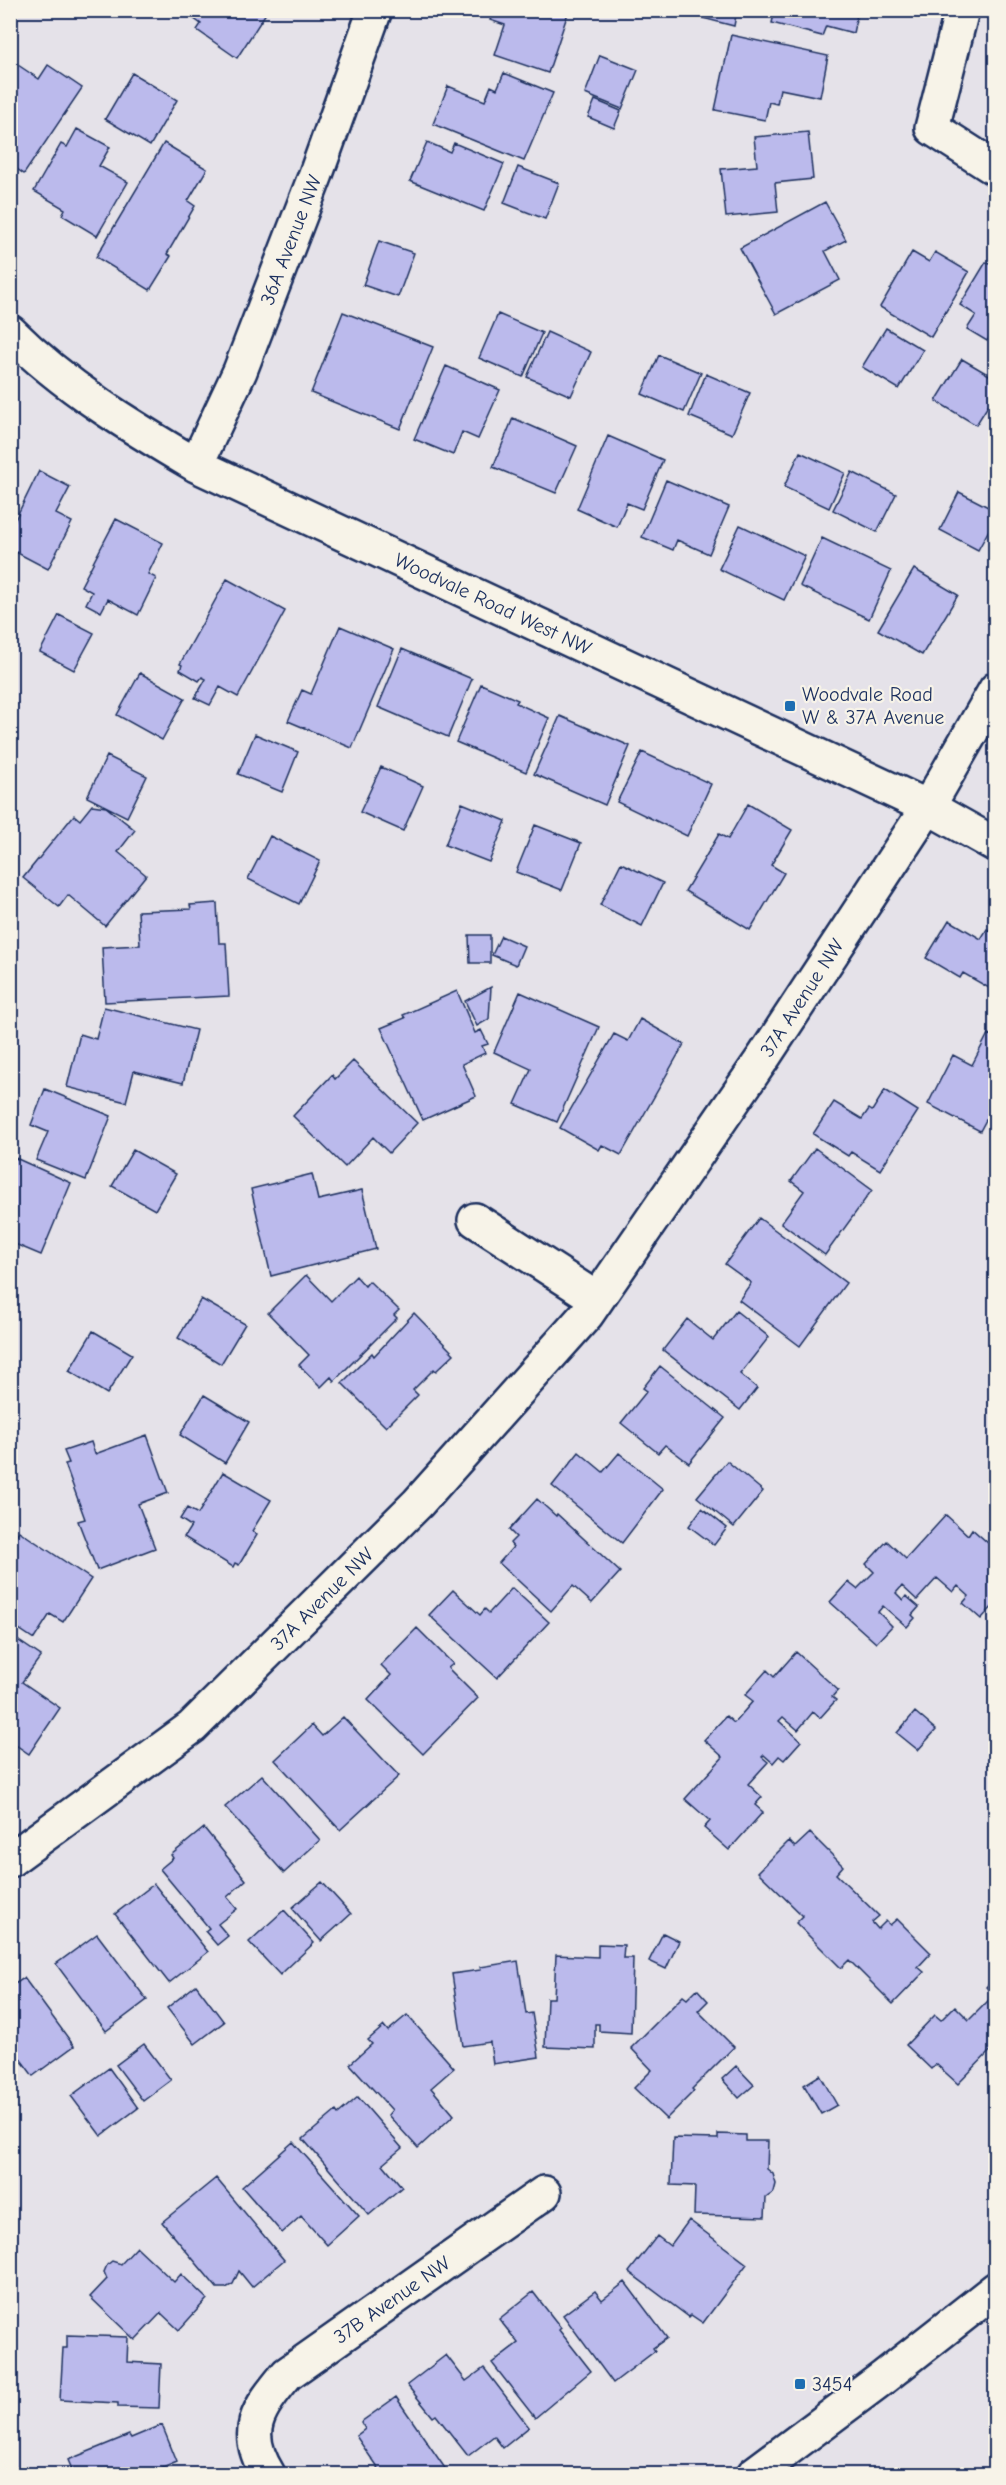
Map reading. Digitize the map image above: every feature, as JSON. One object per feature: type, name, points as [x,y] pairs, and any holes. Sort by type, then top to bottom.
[{"type":"street","name":"36A Avenue NW","points":[[196,465],[240,371],[316,174],[375,10]]},
{"type":"street","points":[[962,10],[932,128],[996,169]]},
{"type":"street","name":"Woodvale Road West NW","points":[[10,333],[41,363],[113,415],[196,465],[928,807],[996,845]]},
{"type":"street","name":"37A Avenue NW","points":[[10,1860],[192,1727],[418,1503],[587,1314],[765,1055],[928,807],[996,689]]},
{"type":"street","points":[[475,1220],[597,1299]]},
{"type":"street","name":"37B Avenue NW","points":[[268,2475],[253,2440],[256,2421],[267,2398],[287,2374],[544,2193]]},
{"type":"street","points":[[754,2475],[996,2289]]},
{"type":"building","points":[[182,10],[268,10],[237,58],[197,30],[201,24]]},
{"type":"building","points":[[493,10],[569,10],[548,73],[495,55],[505,25],[490,20]]},
{"type":"building","points":[[696,10],[737,10],[734,26],[695,16]]},
{"type":"building","points":[[775,10],[858,10],[853,33],[826,26],[822,36],[772,23]]},
{"type":"building","points":[[731,35],[828,56],[820,97],[780,89],[777,104],[769,102],[765,120],[715,110]]},
{"type":"building","points":[[600,55],[638,70],[622,109],[585,94]]},
{"type":"building","points":[[18,65],[39,79],[48,65],[82,88],[24,174],[10,164],[10,77]]},
{"type":"building","points":[[132,73],[177,100],[150,146],[105,119]]},
{"type":"building","points":[[504,73],[553,93],[524,161],[433,124],[448,86],[485,101],[491,86],[497,89]]},
{"type":"building","points":[[595,100],[621,111],[614,128],[588,117]]},
{"type":"building","points":[[77,129],[110,147],[99,166],[128,182],[97,236],[62,215],[65,209],[34,191],[61,144],[67,147]]},
{"type":"building","points":[[808,132],[813,179],[775,183],[778,212],[726,217],[721,169],[757,166],[754,137]]},
{"type":"building","points":[[427,142],[450,152],[454,143],[504,164],[484,211],[410,181]]},
{"type":"building","points":[[164,143],[207,169],[188,201],[195,206],[167,254],[171,256],[150,290],[96,257]]},
{"type":"building","points":[[518,167],[559,183],[545,219],[504,203]]},
{"type":"building","points":[[825,202],[846,240],[825,251],[840,280],[776,314],[740,248]]},
{"type":"building","points":[[379,241],[414,253],[398,297],[363,285]]},
{"type":"building","points":[[912,252],[929,262],[935,252],[969,272],[931,337],[880,307]]},
{"type":"building","points":[[986,262],[996,267],[996,328],[987,341],[967,329],[976,315],[960,305]]},
{"type":"building","points":[[343,312],[433,347],[400,429],[311,393]]},
{"type":"building","points":[[498,314],[542,333],[523,377],[479,358]]},
{"type":"building","points":[[886,328],[923,350],[899,389],[862,367]]},
{"type":"building","points":[[547,332],[591,352],[571,396],[527,377]]},
{"type":"building","points":[[659,355],[701,373],[684,412],[642,394]]},
{"type":"building","points":[[962,359],[996,379],[996,393],[976,425],[936,401]]},
{"type":"building","points":[[446,366],[500,390],[478,439],[462,432],[453,455],[414,439]]},
{"type":"building","points":[[706,374],[750,393],[732,434],[689,416]]},
{"type":"building","points":[[513,418],[577,446],[556,493],[493,467]]},
{"type":"building","points":[[608,436],[663,460],[642,509],[627,503],[617,527],[577,509]]},
{"type":"building","points":[[800,452],[845,473],[829,508],[784,487]]},
{"type":"building","points":[[39,471],[70,487],[56,514],[72,522],[48,569],[10,549],[10,530]]},
{"type":"building","points":[[852,472],[896,494],[877,532],[833,510]]},
{"type":"building","points":[[666,480],[729,507],[709,554],[677,540],[673,550],[642,537]]},
{"type":"building","points":[[959,492],[996,511],[996,517],[978,550],[940,530]]},
{"type":"building","points":[[116,519],[163,543],[148,574],[156,578],[138,615],[108,599],[101,612],[86,604],[92,592],[81,586]]},
{"type":"building","points":[[740,525],[805,556],[784,600],[719,569]]},
{"type":"building","points":[[822,538],[891,571],[869,619],[800,586]]},
{"type":"building","points":[[914,569],[958,595],[922,655],[878,630]]},
{"type":"building","points":[[227,579],[285,611],[238,697],[220,687],[210,705],[195,698],[206,679],[202,677],[199,681],[180,670],[182,665],[180,664]]},
{"type":"building","points":[[59,615],[94,633],[74,670],[40,652]]},
{"type":"building","points":[[340,626],[394,649],[352,748],[288,721],[302,690],[311,694]]},
{"type":"building","points":[[402,649],[472,679],[448,737],[378,707]]},
{"type":"building","points":[[140,673],[185,698],[162,740],[117,715]]},
{"type":"building","points":[[481,684],[518,700],[516,703],[549,718],[526,772],[456,742]]},
{"type":"building","points":[[560,716],[630,746],[605,805],[534,774]]},
{"type":"building","points":[[255,734],[298,752],[282,792],[238,774]]},
{"type":"building","points":[[642,752],[711,784],[687,836],[617,802]]},
{"type":"building","points":[[107,756],[147,776],[127,817],[87,797]]},
{"type":"building","points":[[381,767],[423,786],[403,831],[360,812]]},
{"type":"building","points":[[462,803],[506,821],[489,862],[445,845]]},
{"type":"building","points":[[748,804],[792,830],[771,865],[784,873],[750,930],[685,891],[719,834],[728,839]]},
{"type":"building","points":[[92,805],[106,807],[135,830],[118,852],[146,875],[105,926],[68,895],[59,907],[23,878],[74,815],[80,820]]},
{"type":"building","points":[[535,825],[581,843],[562,890],[516,872]]},
{"type":"building","points":[[270,836],[320,861],[299,904],[248,879]]},
{"type":"building","points":[[621,863],[663,883],[642,926],[600,905]]},
{"type":"building","points":[[217,903],[219,943],[226,943],[229,996],[105,1002],[102,947],[140,945],[138,911],[191,909],[190,905]]},
{"type":"building","points":[[949,920],[981,939],[987,929],[996,934],[996,992],[963,973],[960,978],[926,958]]},
{"type":"building","points":[[469,935],[490,935],[490,963],[470,963]]},
{"type":"building","points":[[501,936],[524,946],[516,965],[492,955]]},
{"type":"building","points":[[491,987],[489,1019],[477,1026],[465,1001]]},
{"type":"building","points":[[457,991],[475,1033],[481,1030],[488,1044],[482,1046],[485,1053],[462,1064],[476,1096],[423,1120],[381,1028],[405,1018],[403,1015]]},
{"type":"building","points":[[520,992],[599,1027],[557,1122],[515,1104],[531,1069],[494,1052]]},
{"type":"building","points":[[104,1007],[196,1030],[183,1083],[134,1071],[126,1102],[67,1087],[80,1034],[96,1039]]},
{"type":"building","points":[[640,1019],[684,1044],[621,1155],[602,1145],[599,1150],[560,1128],[614,1034],[628,1041]]},
{"type":"building","points":[[988,1034],[996,1038],[996,1101],[980,1131],[928,1104],[953,1055],[972,1065]]},
{"type":"building","points":[[353,1061],[417,1123],[389,1153],[373,1137],[345,1167],[293,1116],[332,1075],[335,1079]]},
{"type":"building","points":[[45,1089],[111,1116],[86,1180],[36,1160],[48,1132],[31,1125]]},
{"type":"building","points":[[885,1090],[918,1111],[880,1170],[851,1152],[848,1156],[813,1134],[834,1102],[862,1119],[869,1109],[872,1111]]},
{"type":"building","points":[[815,1148],[872,1190],[825,1255],[781,1223],[804,1191],[791,1181]]},
{"type":"building","points":[[133,1150],[176,1174],[155,1210],[112,1186]]},
{"type":"building","points":[[11,1156],[71,1183],[41,1255],[10,1242]]},
{"type":"building","points":[[312,1174],[318,1200],[362,1190],[376,1249],[271,1276],[251,1189]]},
{"type":"building","points":[[759,1218],[846,1283],[800,1346],[739,1300],[751,1283],[725,1264]]},
{"type":"building","points":[[306,1275],[331,1301],[356,1276],[365,1286],[369,1281],[399,1310],[394,1315],[397,1318],[334,1381],[331,1377],[321,1387],[299,1365],[309,1355],[268,1313]]},
{"type":"building","points":[[201,1299],[245,1324],[221,1364],[178,1338]]},
{"type":"building","points":[[736,1311],[769,1337],[740,1374],[757,1388],[740,1410],[663,1350],[687,1319],[713,1340]]},
{"type":"building","points":[[414,1313],[454,1354],[436,1371],[434,1369],[413,1390],[418,1395],[386,1427],[342,1383],[372,1353],[374,1356]]},
{"type":"building","points":[[93,1331],[132,1354],[107,1394],[69,1371]]},
{"type":"building","points":[[660,1366],[725,1418],[689,1463],[665,1445],[658,1453],[621,1423],[647,1391],[643,1388]]},
{"type":"building","points":[[204,1395],[249,1422],[225,1463],[180,1435]]},
{"type":"building","points":[[147,1435],[168,1493],[138,1504],[155,1548],[97,1570],[78,1521],[85,1519],[65,1464],[69,1463],[64,1451],[91,1442],[95,1454]]},
{"type":"building","points":[[579,1452],[603,1472],[619,1453],[663,1489],[622,1543],[552,1486]]},
{"type":"building","points":[[727,1461],[763,1491],[734,1527],[697,1497]]},
{"type":"building","points":[[223,1472],[271,1500],[252,1531],[257,1535],[239,1565],[235,1563],[233,1567],[184,1537],[191,1526],[180,1519],[187,1508],[198,1514]]},
{"type":"building","points":[[537,1499],[556,1516],[557,1514],[620,1572],[592,1603],[573,1586],[551,1611],[499,1563],[513,1547],[510,1543],[516,1537],[509,1530]]},
{"type":"building","points":[[702,1508],[727,1528],[714,1545],[689,1526]]},
{"type":"building","points":[[946,1515],[968,1535],[972,1529],[996,1550],[996,1603],[981,1619],[963,1603],[969,1596],[958,1586],[953,1592],[937,1578],[917,1600],[902,1586],[896,1593],[903,1600],[906,1596],[919,1607],[912,1615],[915,1618],[907,1627],[883,1606],[878,1612],[892,1626],[876,1643],[830,1602],[848,1582],[857,1589],[874,1572],[866,1564],[887,1541],[906,1559]]},
{"type":"building","points":[[19,1531],[91,1579],[63,1622],[50,1614],[34,1639],[10,1623],[10,1534],[15,1537]]},
{"type":"building","points":[[512,1588],[549,1622],[497,1678],[429,1615],[453,1590],[480,1615],[485,1609],[489,1613]]},
{"type":"building","points":[[417,1628],[453,1664],[448,1668],[478,1698],[423,1754],[368,1700],[391,1675],[381,1665]]},
{"type":"building","points":[[10,1635],[41,1656],[22,1682],[60,1708],[29,1754],[10,1741]]},
{"type":"building","points":[[796,1652],[838,1690],[832,1697],[836,1700],[820,1718],[813,1712],[798,1730],[783,1717],[779,1721],[801,1741],[784,1760],[779,1756],[773,1763],[764,1755],[762,1757],[768,1762],[748,1784],[762,1797],[755,1805],[763,1812],[729,1850],[704,1828],[710,1821],[685,1799],[723,1757],[704,1740],[726,1716],[734,1723],[753,1701],[745,1695],[767,1670],[774,1677]]},
{"type":"building","points":[[915,1712],[936,1730],[918,1750],[897,1733]]},
{"type":"building","points":[[343,1717],[399,1776],[340,1830],[275,1760],[312,1725],[322,1736]]},
{"type":"building","points":[[262,1775],[320,1840],[284,1873],[225,1807]]},
{"type":"building","points":[[204,1828],[246,1880],[227,1897],[237,1909],[218,1924],[228,1936],[217,1945],[205,1931],[209,1928],[160,1869],[173,1858],[171,1855]]},
{"type":"building","points":[[810,1833],[843,1866],[836,1874],[879,1916],[872,1922],[878,1929],[886,1921],[890,1925],[897,1919],[931,1953],[918,1967],[924,1972],[893,2004],[849,1960],[841,1968],[796,1923],[803,1916],[758,1872],[789,1841],[795,1847]]},
{"type":"building","points":[[322,1882],[351,1914],[321,1941],[292,1908]]},
{"type":"building","points":[[154,1884],[208,1952],[169,1983],[115,1914]]},
{"type":"building","points":[[284,1910],[314,1943],[280,1975],[249,1942]]},
{"type":"building","points":[[663,1933],[679,1941],[666,1969],[649,1961]]},
{"type":"building","points":[[97,1934],[147,2000],[106,2031],[56,1964]]},
{"type":"building","points":[[598,1944],[624,1945],[623,1958],[633,1958],[631,2033],[599,2031],[599,2024],[595,2024],[595,2049],[545,2047],[547,1998],[554,1998],[556,1955],[598,1957]]},
{"type":"building","points":[[518,1961],[526,2014],[532,2013],[539,2057],[493,2064],[490,2042],[463,2046],[452,1974]]},
{"type":"building","points":[[996,1977],[996,1997],[986,1987]]},
{"type":"building","points":[[24,1978],[74,2046],[33,2076],[10,2045],[10,1987]]},
{"type":"building","points":[[196,1985],[224,2022],[195,2044],[167,2008]]},
{"type":"building","points":[[697,1989],[708,2001],[698,2011],[734,2047],[666,2119],[634,2088],[652,2070],[631,2048],[683,1996],[687,1999]]},
{"type":"building","points":[[989,2000],[996,2005],[996,2045],[958,2084],[936,2064],[931,2069],[906,2045],[935,2015],[941,2020],[955,2006],[969,2020]]},
{"type":"building","points":[[407,2015],[454,2068],[431,2088],[454,2115],[418,2148],[388,2115],[392,2110],[350,2064],[372,2044],[368,2040],[384,2026],[388,2031]]},
{"type":"building","points":[[144,2044],[171,2080],[143,2101],[116,2065]]},
{"type":"building","points":[[736,2066],[754,2085],[739,2098],[722,2079]]},
{"type":"building","points":[[109,2068],[138,2108],[101,2136],[71,2096]]},
{"type":"building","points":[[820,2075],[837,2105],[821,2114],[804,2085]]},
{"type":"building","points":[[358,2097],[402,2148],[383,2164],[402,2187],[369,2215],[303,2139],[336,2111],[338,2114]]},
{"type":"building","points":[[718,2134],[746,2135],[746,2141],[768,2141],[767,2169],[773,2174],[776,2184],[774,2192],[766,2198],[765,2217],[694,2215],[695,2186],[671,2185],[673,2138],[718,2139]]},
{"type":"building","points":[[293,2142],[359,2216],[327,2245],[301,2216],[282,2233],[242,2187]]},
{"type":"building","points":[[216,2178],[284,2260],[252,2287],[239,2271],[233,2284],[226,2288],[217,2288],[162,2222]]},
{"type":"building","points":[[689,2220],[747,2264],[703,2323],[691,2315],[689,2317],[629,2272],[657,2236],[670,2246]]},
{"type":"building","points":[[137,2247],[174,2282],[181,2274],[207,2299],[179,2330],[161,2313],[135,2340],[90,2297],[107,2279],[104,2272],[107,2265],[112,2261],[121,2264]]},
{"type":"building","points":[[625,2282],[667,2338],[653,2348],[655,2351],[613,2383],[563,2315],[595,2291],[602,2300]]},
{"type":"building","points":[[533,2292],[591,2371],[535,2418],[492,2363],[518,2343],[499,2319]]},
{"type":"building","points":[[67,2335],[128,2337],[127,2362],[161,2364],[159,2408],[118,2407],[118,2403],[60,2400],[63,2348],[67,2348]]},
{"type":"building","points":[[446,2355],[466,2381],[484,2368],[529,2427],[503,2448],[494,2436],[468,2456],[436,2415],[433,2417],[407,2385]]},
{"type":"building","points":[[396,2397],[449,2474],[382,2474],[356,2436],[365,2429],[361,2422]]},
{"type":"building","points":[[162,2425],[177,2462],[151,2474],[74,2474],[68,2460],[129,2435],[131,2438]]},
{"type":"place","name":"Woodvale Road W & 37A Avenue","points":[[790,706]]},
{"type":"place","name":"3454","points":[[800,2384]]}]
